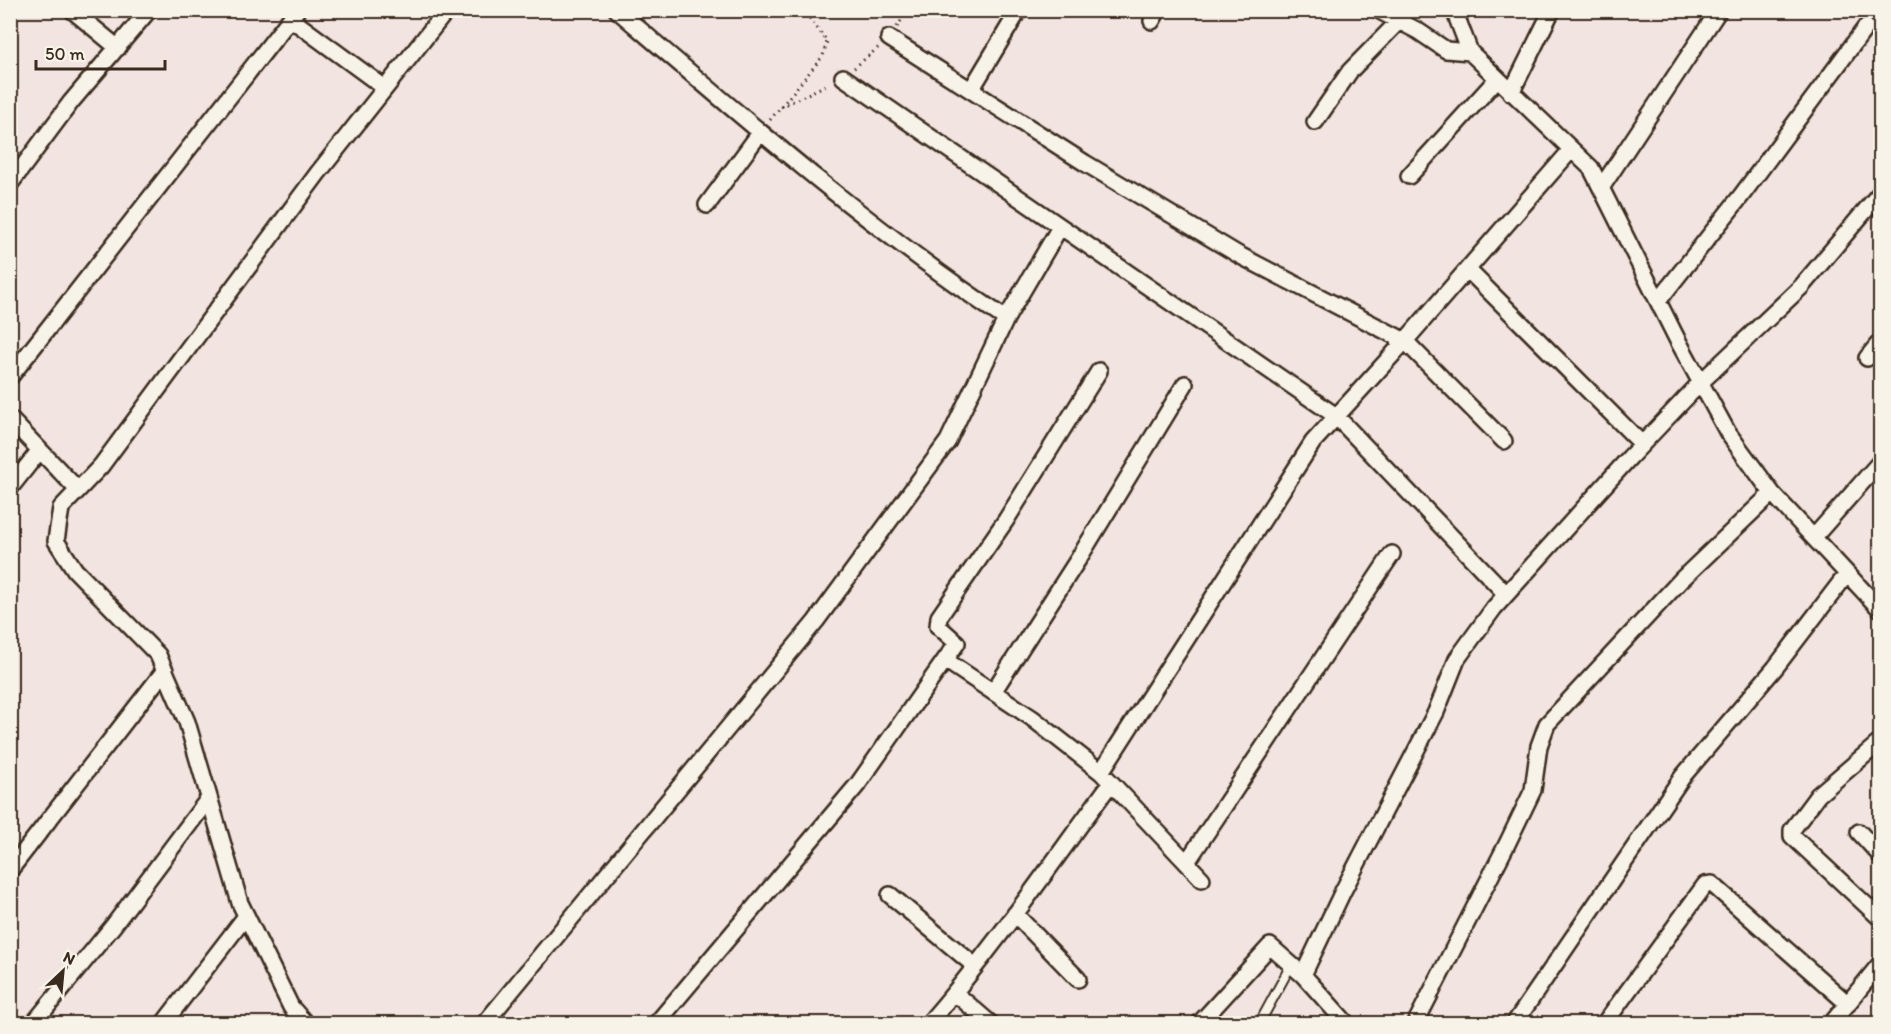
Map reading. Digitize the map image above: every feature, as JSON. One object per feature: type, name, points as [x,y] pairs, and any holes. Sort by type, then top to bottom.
[{"type":"street","points":[[72,10],[118,48]]},
{"type":"street","points":[[10,184],[71,102],[149,10]]},
{"type":"street","points":[[306,1023],[291,1007],[240,903],[187,722],[158,655],[75,570],[56,541],[61,508],[101,466],[318,173],[447,10]]},
{"type":"street","points":[[617,10],[760,133],[944,277],[1006,319]]},
{"type":"street","points":[[971,90],[1019,10]]},
{"type":"street","points":[[1378,10],[1446,50],[1470,52]]},
{"type":"street","points":[[1454,10],[1470,52],[1591,168],[1728,433],[1772,492],[1881,609]]},
{"type":"street","points":[[1511,93],[1552,10]]},
{"type":"street","points":[[1601,188],[1719,10]]},
{"type":"street","points":[[10,377],[294,15],[385,88]]},
{"type":"street","points":[[1315,122],[1350,71],[1399,21]]},
{"type":"street","points":[[1658,301],[1741,196],[1866,27]]},
{"type":"street","points":[[889,38],[1085,163],[1239,255],[1404,341],[1504,441]]},
{"type":"street","points":[[843,77],[1336,417],[1506,594]]},
{"type":"street","points":[[1409,176],[1497,79]]},
{"type":"street","points":[[707,205],[760,133]]},
{"type":"street","points":[[927,1023],[955,993],[1015,914],[1106,778],[1288,477],[1313,442],[1571,150]]},
{"type":"street","points":[[1303,975],[1343,891],[1436,712],[1457,659],[1494,608],[1700,382],[1801,288],[1881,193]]},
{"type":"street","points":[[491,1021],[816,621],[948,441],[1006,319],[1060,228]]},
{"type":"street","points":[[1467,270],[1642,444]]},
{"type":"street","points":[[1867,358],[1881,342]]},
{"type":"street","points":[[656,1023],[858,784],[957,643],[938,626],[939,617],[1006,520],[1099,371]]},
{"type":"street","points":[[993,692],[1079,558],[1185,384]]},
{"type":"street","points":[[10,419],[78,490]]},
{"type":"street","points":[[10,488],[40,450]]},
{"type":"street","points":[[1814,537],[1881,462]]},
{"type":"street","points":[[1415,1023],[1508,844],[1533,790],[1539,746],[1547,724],[1681,580],[1772,492]]},
{"type":"street","points":[[1186,862],[1392,554]]},
{"type":"street","points":[[1514,1023],[1683,776],[1775,668],[1847,574]]},
{"type":"street","points":[[945,660],[1032,718],[1106,778],[1202,879]]},
{"type":"street","points":[[14,860],[165,670]]},
{"type":"street","points":[[1881,742],[1818,795],[1792,830],[1792,836],[1881,918]]},
{"type":"street","points":[[33,1023],[113,926],[210,798]]},
{"type":"street","points":[[1858,832],[1881,855]]},
{"type":"street","points":[[1604,1023],[1705,885],[1712,884],[1848,1004]]},
{"type":"street","points":[[890,895],[975,966]]},
{"type":"street","points":[[1015,914],[1078,979]]},
{"type":"street","points":[[163,1023],[246,916]]},
{"type":"street","points":[[1199,1023],[1270,946],[1303,975],[1347,1023]]},
{"type":"street","points":[[1831,1023],[1881,964]]},
{"type":"street","points":[[955,993],[991,1023]]},
{"type":"lane","points":[[1259,1023],[1291,964]]},
{"type":"path","points":[[760,133],[823,56],[827,41],[810,19],[810,10]]}]
